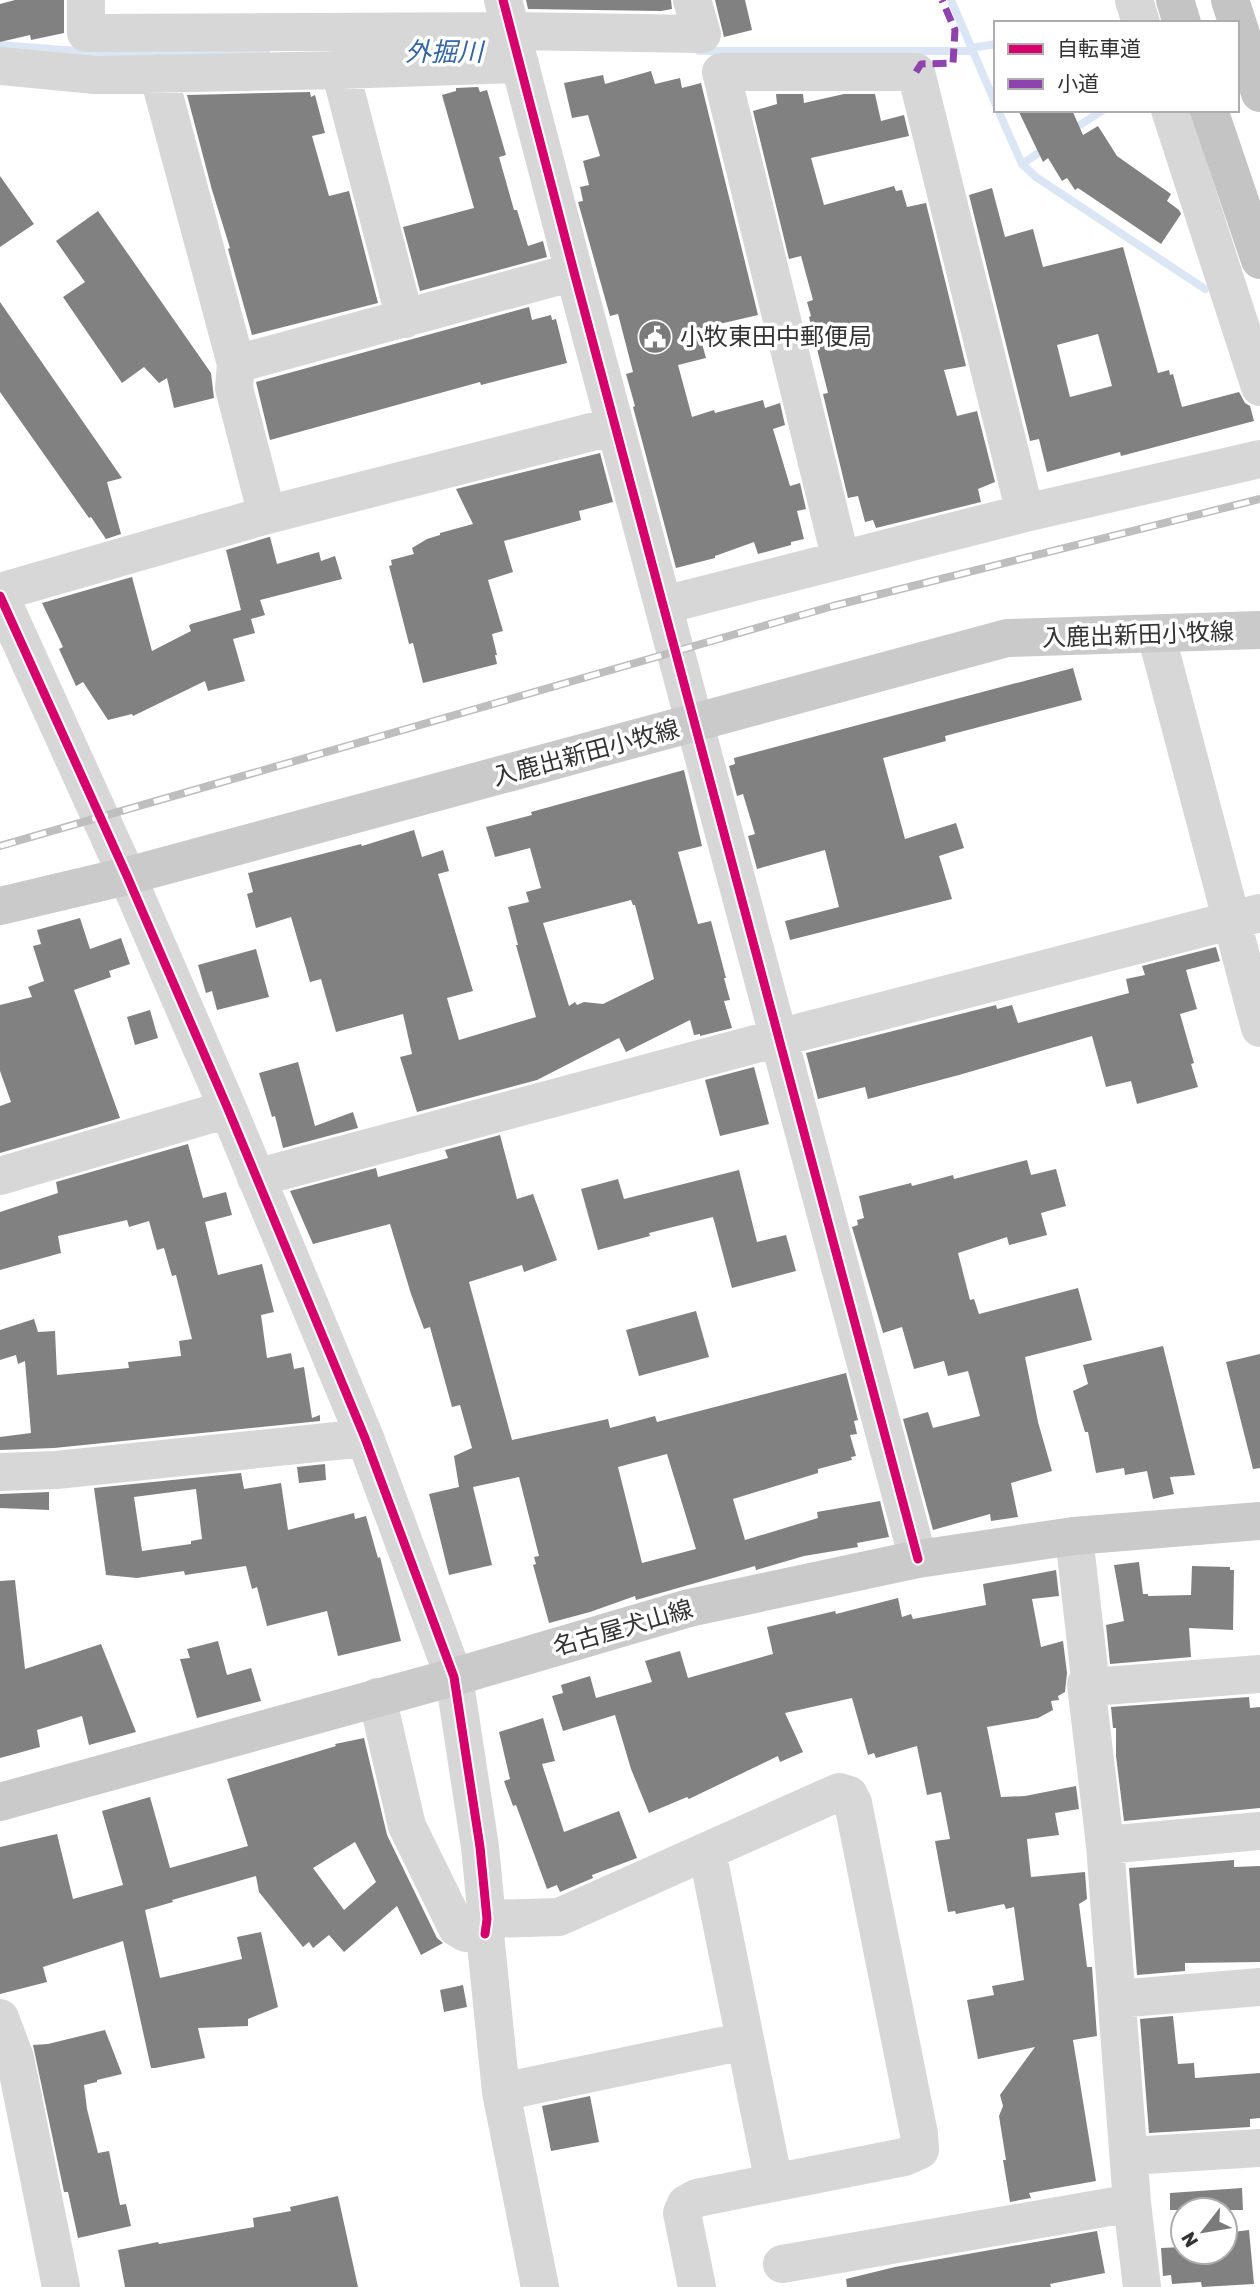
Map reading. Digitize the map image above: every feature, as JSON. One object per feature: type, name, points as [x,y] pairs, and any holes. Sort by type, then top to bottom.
[{"type":"highway","points":[[1175,0],[1181,21]]},
{"type":"highway","points":[[1230,0],[1237,21]]},
{"type":"highway","points":[[1239,28],[1260,93]]},
{"type":"highway","points":[[1210,112],[1260,260]]},
{"type":"main road","name":"入鹿出新田小牧線","points":[[0,906],[127,876],[1007,638],[1260,630]]},
{"type":"main road","name":"名古屋犬山線","points":[[0,1802],[689,1608],[918,1559],[1074,1536],[1260,1521]]},
{"type":"street","points":[[94,75],[90,17],[512,32],[702,34],[692,0]]},
{"type":"street","points":[[1134,0],[1141,21]]},
{"type":"street","points":[[0,66],[94,75],[340,70],[512,32]]},
{"type":"street","points":[[512,32],[918,1559]]},
{"type":"street","points":[[340,70],[405,318]]},
{"type":"street","points":[[841,560],[721,72],[916,72],[1025,513]]},
{"type":"street","points":[[158,73],[236,364],[234,388],[268,515]]},
{"type":"street","points":[[1171,112],[1260,387]]},
{"type":"street","points":[[236,364],[574,272]]},
{"type":"street","points":[[540,2287],[501,2092],[477,1822],[454,1676],[365,1438],[228,1109],[0,594],[268,515],[615,426]]},
{"type":"street","points":[[664,605],[1025,513],[1260,459]]},
{"type":"street","points":[[1156,634],[1245,916],[1260,1028]]},
{"type":"street","points":[[256,1178],[1245,916]]},
{"type":"street","points":[[0,1176],[228,1109]]},
{"type":"street","points":[[0,1472],[56,1470],[365,1438]]},
{"type":"street","points":[[1074,1536],[1091,1687]]},
{"type":"street","points":[[1142,2287],[1132,2203],[1104,1845],[1086,1684],[1091,1687],[1260,1674]]},
{"type":"street","points":[[377,1696],[407,1826],[457,1928],[466,1933],[486,1927],[558,1917],[839,1792],[849,1795],[853,1803],[920,2150],[904,2157],[697,2198],[686,2204],[682,2213],[697,2287]]},
{"type":"street","points":[[1104,1845],[1260,1831]]},
{"type":"street","points":[[707,1850],[774,2183]]},
{"type":"street","points":[[1117,1999],[1260,1987]]},
{"type":"street","points":[[0,2018],[15,2058],[61,2287]]},
{"type":"street","points":[[501,2092],[745,2041]]},
{"type":"street","points":[[1129,2156],[1260,2148]]},
{"type":"street","points":[[782,2264],[1132,2203]]},
{"type":"building","points":[[15,0],[64,0],[64,33],[31,40],[30,35],[0,42],[0,4]]},
{"type":"building","points":[[526,0],[671,0],[672,9],[528,9]]},
{"type":"building","points":[[715,0],[745,0],[752,30],[724,37]]},
{"type":"building","points":[[651,71],[655,84],[680,78],[682,88],[701,83],[758,315],[698,329],[706,358],[678,365],[692,417],[763,400],[765,408],[780,403],[785,425],[773,429],[790,486],[800,483],[806,509],[797,511],[804,539],[791,542],[791,545],[758,554],[754,542],[715,558],[676,568],[633,407],[635,406],[626,374],[633,372],[618,314],[610,316],[578,202],[583,201],[580,187],[589,185],[583,161],[600,156],[588,115],[572,118],[564,83],[603,75],[605,84]]},
{"type":"building","points":[[478,87],[480,92],[487,90],[506,155],[499,157],[514,210],[517,210],[528,246],[543,241],[547,257],[420,291],[403,227],[474,208],[442,95],[456,91],[456,88]]},
{"type":"building","points":[[310,92],[311,97],[315,95],[325,133],[312,136],[329,196],[349,191],[378,303],[252,335],[187,95]]},
{"type":"building","points":[[776,94],[803,94],[804,103],[844,94],[875,94],[881,121],[904,115],[909,136],[811,158],[824,205],[894,186],[896,191],[902,190],[907,207],[926,203],[966,366],[944,370],[957,416],[977,411],[995,482],[978,489],[981,502],[876,528],[873,520],[865,522],[858,496],[848,498],[823,394],[828,393],[809,317],[811,316],[807,302],[813,300],[801,256],[789,259],[753,111],[777,104]]},
{"type":"building","points":[[1019,112],[1073,112],[1083,135],[1098,126],[1117,156],[1171,194],[1167,201],[1181,214],[1161,244],[1078,188],[1075,190],[1067,178],[1062,181],[1048,158],[1043,162]]},
{"type":"building","points":[[0,176],[34,224],[0,247]]},
{"type":"building","points":[[992,188],[1005,237],[1033,229],[1043,267],[1123,247],[1158,373],[1169,370],[1170,375],[1173,374],[1182,407],[1239,392],[1250,406],[1254,421],[1121,456],[1120,452],[1047,472],[1039,439],[1030,441],[969,195]],"holes":[[[1098,334],[1112,386],[1070,397],[1057,345]]]},
{"type":"building","points":[[98,211],[211,373],[214,398],[174,408],[167,378],[159,383],[144,367],[122,383],[63,297],[85,282],[56,241]]},
{"type":"building","points":[[0,302],[122,478],[107,482],[121,534],[106,539],[0,392]]},
{"type":"building","points":[[529,307],[532,320],[551,315],[552,320],[556,319],[567,363],[481,385],[480,382],[270,440],[256,382]]},
{"type":"building","points":[[600,453],[613,502],[579,511],[581,520],[504,541],[513,572],[488,580],[503,631],[492,634],[497,664],[423,683],[413,643],[409,644],[389,566],[392,565],[391,560],[414,554],[412,548],[440,533],[473,524],[456,489]]},
{"type":"building","points":[[270,537],[277,564],[319,552],[321,561],[335,556],[342,579],[260,600],[265,615],[251,619],[255,633],[233,639],[245,681],[208,691],[205,681],[133,716],[132,714],[108,720],[83,682],[76,686],[59,649],[63,647],[42,603],[132,577],[152,651],[191,631],[191,624],[241,610],[226,550]]},
{"type":"building","points":[[1073,668],[1082,700],[945,736],[946,741],[883,758],[905,839],[956,823],[964,848],[939,856],[952,899],[790,940],[785,921],[839,907],[825,850],[757,869],[748,836],[755,834],[743,794],[737,796],[729,766],[735,764],[734,758]]},
{"type":"building","points":[[684,770],[702,846],[678,852],[698,924],[711,921],[726,978],[730,1000],[724,1001],[732,1028],[694,1035],[690,1020],[626,1052],[619,1038],[537,1080],[417,1112],[400,1057],[412,1054],[403,1014],[336,1032],[321,979],[310,982],[291,917],[256,928],[247,894],[253,892],[248,873],[361,844],[362,846],[414,830],[422,857],[443,850],[449,871],[438,874],[473,991],[447,998],[459,1040],[536,1017],[508,907],[529,902],[526,892],[541,888],[530,848],[495,857],[486,827],[532,815],[531,812]],"holes":[[[631,900],[654,979],[603,1004],[584,1002],[577,1005],[575,1002],[569,1006],[543,923]]]},
{"type":"building","points":[[80,918],[90,949],[121,938],[130,964],[109,971],[111,977],[74,990],[120,1118],[0,1153],[0,1106],[11,1102],[0,1071],[0,1005],[32,997],[28,987],[44,981],[33,946],[41,944],[37,930]]},
{"type":"building","points":[[1216,947],[1220,961],[1186,970],[1197,1009],[1180,1014],[1198,1087],[1137,1104],[1131,1081],[1106,1087],[1092,1036],[868,1099],[865,1087],[818,1099],[806,1053],[996,1005],[997,1009],[1012,1005],[1018,1023],[1129,993],[1126,979],[1145,975],[1142,966]]},
{"type":"building","points":[[256,949],[269,997],[217,1010],[212,991],[206,993],[198,965]]},
{"type":"building","points":[[150,1010],[158,1038],[135,1045],[127,1017]]},
{"type":"building","points":[[298,1062],[315,1126],[353,1112],[358,1128],[283,1148],[275,1116],[272,1117],[259,1073]]},
{"type":"building","points":[[754,1067],[769,1124],[720,1136],[705,1080]]},
{"type":"building","points":[[500,1135],[517,1199],[533,1194],[557,1260],[524,1272],[522,1265],[469,1282],[512,1440],[608,1419],[610,1428],[655,1416],[657,1422],[846,1373],[858,1420],[854,1421],[857,1434],[850,1435],[856,1456],[851,1457],[852,1460],[818,1469],[818,1473],[733,1499],[745,1540],[818,1518],[817,1512],[880,1501],[889,1537],[857,1543],[858,1547],[804,1556],[756,1570],[755,1566],[636,1600],[635,1596],[549,1623],[533,1565],[536,1564],[534,1557],[539,1556],[519,1477],[473,1487],[492,1565],[449,1575],[429,1494],[459,1487],[454,1456],[472,1448],[460,1405],[452,1407],[430,1327],[424,1329],[390,1224],[313,1244],[290,1191],[376,1168],[378,1177],[448,1158],[445,1150]],"holes":[[[667,1454],[696,1549],[642,1563],[618,1467]]]},
{"type":"building","points":[[188,1144],[203,1198],[226,1192],[232,1215],[205,1222],[218,1275],[262,1264],[274,1312],[261,1315],[267,1358],[291,1353],[294,1369],[304,1367],[312,1418],[320,1415],[320,1421],[54,1448],[0,1450],[0,1437],[31,1433],[25,1361],[18,1364],[16,1355],[0,1360],[0,1330],[34,1319],[38,1332],[55,1331],[57,1375],[129,1368],[128,1362],[181,1356],[179,1341],[192,1339],[176,1275],[172,1276],[164,1248],[157,1250],[149,1221],[129,1227],[127,1220],[58,1236],[61,1253],[0,1270],[0,1212],[58,1193],[56,1182]]},
{"type":"building","points":[[1027,1160],[1031,1175],[1056,1169],[1066,1206],[1041,1213],[1047,1235],[1009,1245],[1007,1237],[958,1253],[970,1300],[974,1299],[979,1314],[1078,1288],[1092,1340],[1025,1357],[1038,1422],[1052,1471],[1011,1483],[1018,1517],[991,1521],[990,1514],[933,1530],[903,1419],[928,1412],[933,1428],[980,1416],[968,1371],[948,1376],[944,1361],[914,1369],[902,1327],[883,1333],[852,1227],[858,1225],[857,1220],[864,1218],[859,1196],[953,1175],[954,1179]]},
{"type":"building","points":[[739,1170],[757,1242],[786,1235],[796,1271],[732,1288],[713,1217],[649,1233],[650,1236],[598,1250],[581,1189],[618,1179],[624,1199]]},
{"type":"building","points":[[696,1311],[709,1357],[639,1376],[626,1330]]},
{"type":"building","points":[[1163,1346],[1195,1475],[1170,1477],[1174,1494],[1153,1499],[1147,1471],[1125,1475],[1124,1468],[1096,1473],[1088,1432],[1085,1432],[1073,1391],[1088,1384],[1083,1365]]},
{"type":"building","points":[[1260,1354],[1260,1468],[1253,1469],[1226,1362]]},
{"type":"building","points":[[325,1464],[326,1480],[299,1483],[297,1467]]},
{"type":"building","points":[[241,1473],[244,1489],[281,1483],[288,1530],[354,1513],[355,1519],[366,1516],[378,1558],[380,1557],[401,1641],[338,1656],[327,1611],[267,1626],[257,1587],[252,1589],[246,1566],[185,1575],[184,1571],[137,1578],[106,1575],[94,1488]],"holes":[[[196,1489],[202,1539],[191,1541],[191,1544],[142,1551],[134,1497]]]},
{"type":"building","points":[[49,1492],[49,1510],[0,1508],[0,1494]]},
{"type":"building","points":[[1139,1562],[1143,1594],[1148,1596],[1191,1595],[1192,1566],[1230,1567],[1230,1570],[1234,1570],[1233,1630],[1189,1628],[1191,1657],[1110,1664],[1106,1625],[1124,1621],[1114,1565]]},
{"type":"building","points":[[1056,1570],[1059,1596],[1032,1599],[1041,1647],[1063,1641],[1067,1673],[1065,1692],[1058,1696],[1059,1700],[1051,1701],[1053,1710],[1038,1718],[987,1727],[1001,1797],[1025,1796],[1076,1786],[1079,1809],[1055,1813],[1059,1835],[1027,1839],[1031,1877],[1085,1872],[1087,1899],[1079,1904],[1087,1967],[1092,1967],[1097,2036],[1073,2040],[1096,2181],[1029,2193],[1031,2198],[1010,2202],[1003,2160],[1006,2160],[999,2116],[1003,2106],[1000,2095],[1035,2047],[978,2059],[967,2000],[994,1995],[992,1986],[1024,1980],[1014,1907],[1006,1909],[1004,1904],[956,1914],[955,1911],[948,1912],[935,1841],[950,1839],[941,1792],[927,1795],[917,1746],[876,1758],[874,1753],[868,1755],[852,1698],[785,1713],[803,1752],[780,1762],[778,1756],[689,1799],[687,1797],[649,1813],[631,1769],[615,1715],[563,1731],[552,1696],[563,1693],[561,1685],[590,1676],[596,1698],[652,1682],[645,1661],[680,1651],[688,1678],[773,1654],[767,1627],[835,1611],[836,1614],[898,1598],[902,1617],[911,1614],[913,1619],[986,1605],[983,1584]]},
{"type":"building","points":[[15,1580],[25,1669],[101,1644],[136,1732],[89,1745],[82,1716],[37,1730],[40,1747],[0,1758],[0,1581]]},
{"type":"building","points":[[218,1641],[227,1675],[251,1668],[261,1701],[197,1718],[180,1659],[190,1658],[187,1649]]},
{"type":"building","points":[[1249,1697],[1250,1708],[1260,1707],[1260,1808],[1124,1821],[1116,1756],[1116,1728],[1113,1728],[1111,1707]]},
{"type":"building","points":[[543,1718],[555,1761],[542,1764],[564,1832],[619,1811],[637,1858],[592,1875],[593,1878],[560,1892],[557,1885],[547,1889],[516,1805],[513,1806],[504,1781],[510,1779],[499,1732]]},
{"type":"building","points":[[364,1738],[387,1835],[437,1938],[443,1943],[421,1955],[397,1906],[344,1952],[329,1935],[313,1948],[309,1942],[303,1947],[259,1892],[256,1876],[145,1910],[160,1978],[242,1959],[237,1937],[261,1932],[278,2007],[248,2019],[248,2026],[198,2028],[205,2058],[155,2068],[151,2068],[123,1941],[43,1967],[47,1982],[0,1994],[0,1847],[57,1834],[73,1899],[123,1885],[102,1811],[150,1797],[170,1868],[248,1846],[227,1779],[336,1746],[335,1744]],"holes":[[[355,1842],[376,1882],[344,1910],[313,1868]]]},
{"type":"building","points":[[1234,1860],[1234,1867],[1260,1866],[1260,1962],[1185,1963],[1185,1971],[1137,1975],[1129,1868]]},
{"type":"building","points":[[463,1985],[467,2007],[444,2012],[440,1990]]},
{"type":"building","points":[[1173,2016],[1178,2064],[1194,2063],[1195,2078],[1260,2073],[1260,2118],[1250,2119],[1250,2127],[1149,2133],[1140,2019]]},
{"type":"building","points":[[105,2030],[122,2074],[84,2085],[87,2109],[98,2153],[109,2151],[120,2205],[126,2204],[131,2226],[78,2238],[68,2192],[64,2192],[33,2045]]},
{"type":"building","points":[[590,2096],[599,2142],[551,2151],[542,2106]]},
{"type":"building","points":[[1242,2188],[1243,2210],[1239,2210],[1239,2196],[1170,2196],[1170,2193]]},
{"type":"building","points":[[338,2196],[358,2287],[125,2287],[118,2250],[254,2227],[253,2218],[291,2211],[290,2207]]},
{"type":"building","points":[[1249,2230],[1254,2284],[1202,2287],[1201,2282],[1172,2284],[1171,2275],[1163,2276],[1161,2248],[1169,2248],[1169,2266],[1239,2266],[1239,2231]]},
{"type":"building","points":[[1097,2231],[1105,2273],[1050,2284],[1051,2287],[847,2287],[846,2279],[895,2267]]},
{"type":"waterway","name":"外掘川","points":[[951,0],[994,100]]},
{"type":"waterway","points":[[971,48],[994,44]]},
{"type":"waterway","name":"外掘川","points":[[0,45],[102,53],[266,52]]},
{"type":"waterway","name":"外掘川","points":[[699,51],[973,51]]},
{"type":"waterway","points":[[999,112],[1022,164],[1036,177],[1205,289]]},
{"type":"waterway","name":"外掘川","points":[[1071,131],[1100,112]]},
{"type":"waterway","name":"外掘川","points":[[1022,164],[1046,148]]},
{"type":"railway","points":[[0,846],[833,606],[1260,499]]},
{"type":"marked path","points":[[916,72],[921,64],[953,63],[955,30],[942,0]]},
{"type":"cycle path","points":[[503,0],[918,1559]]},
{"type":"cycle path","points":[[0,596],[127,876],[228,1109],[365,1438],[454,1677],[480,1847],[487,1919],[485,1934]]},
{"type":"place","name":"小牧東田中郵便局","points":[[655,337]]}]
